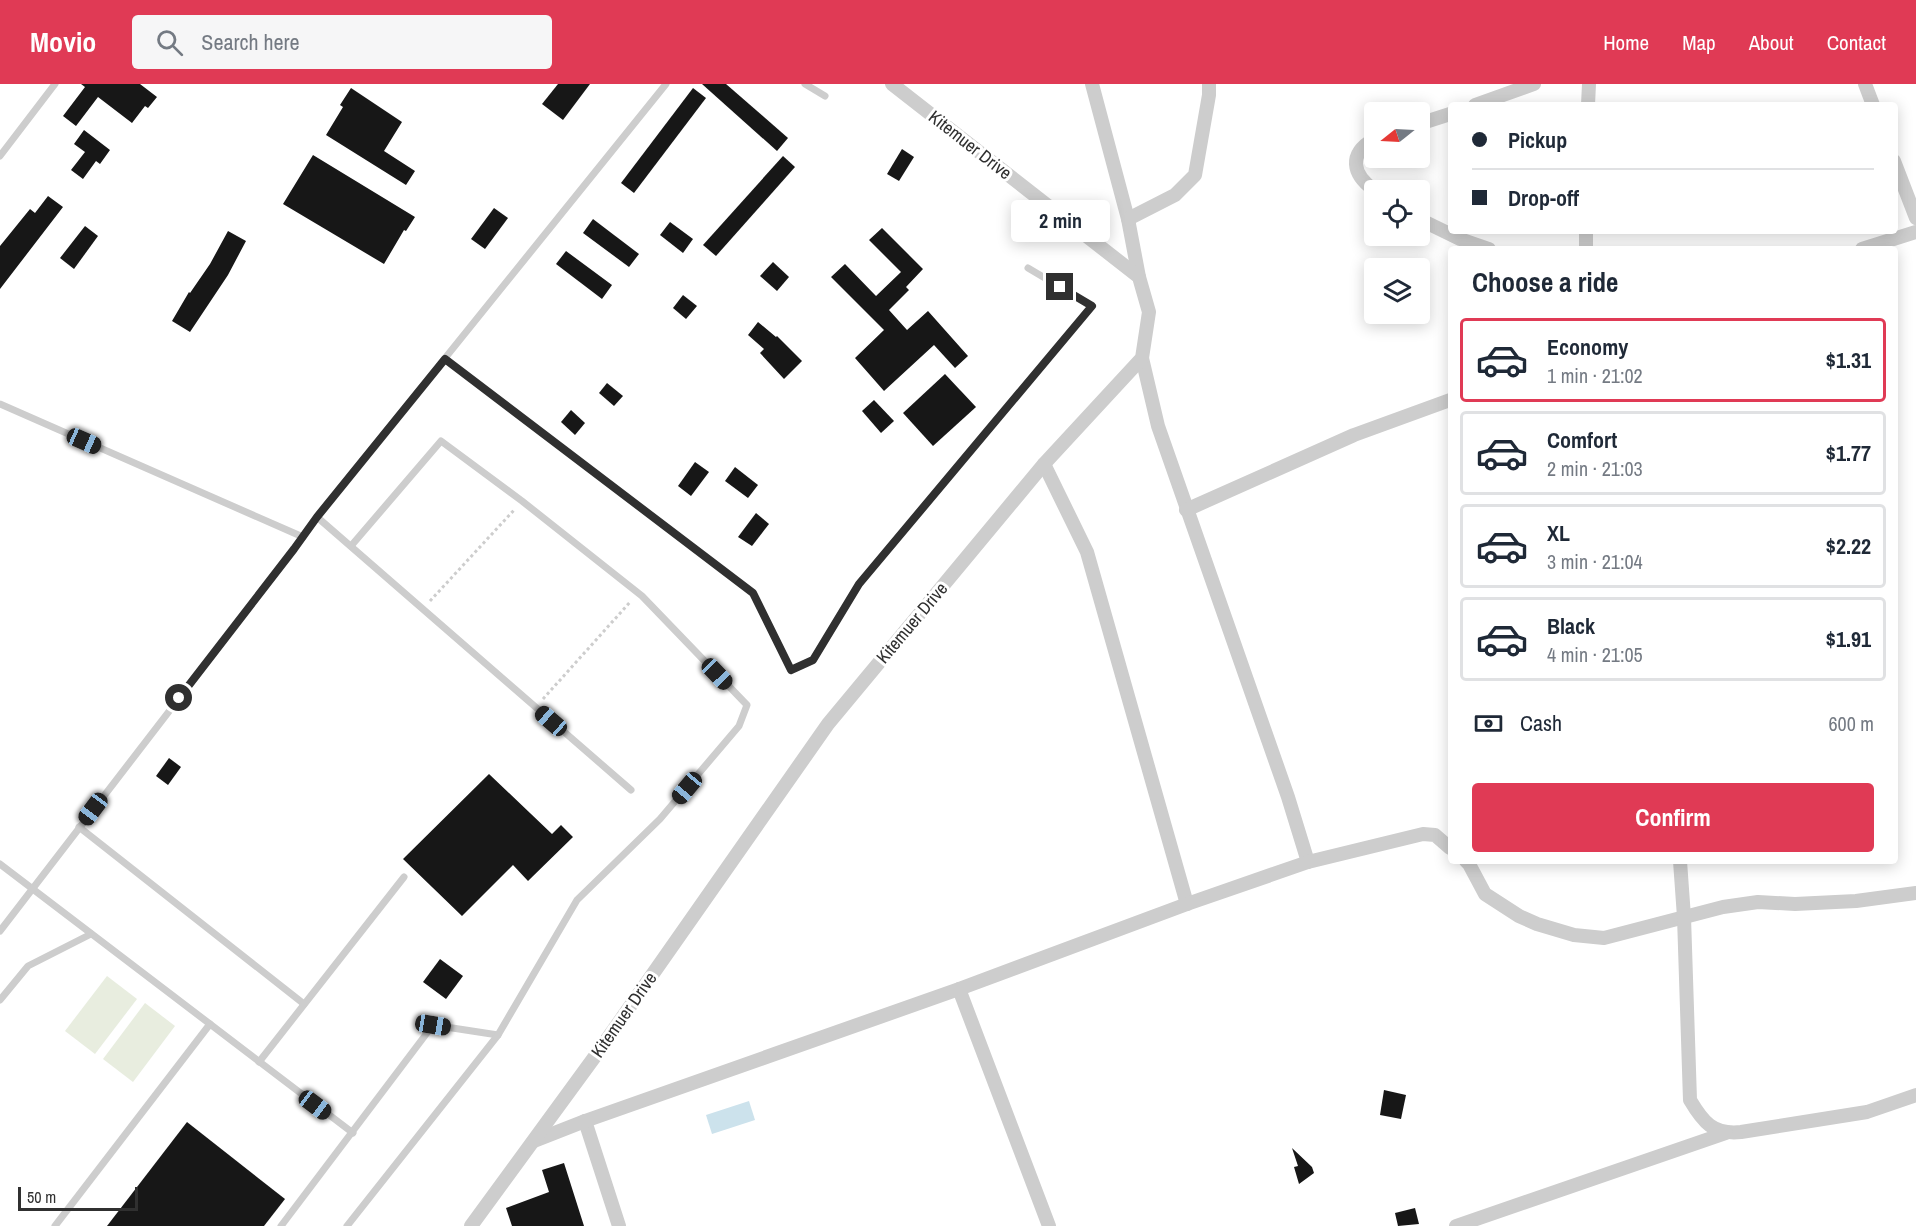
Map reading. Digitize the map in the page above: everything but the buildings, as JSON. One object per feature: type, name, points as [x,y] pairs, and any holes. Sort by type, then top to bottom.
[{"type":"street","name":"Kitemuer Drive","points":[[892,84],[1139,278]]},
{"type":"street","points":[[1092,84],[1128,219],[1139,278],[1149,312],[1142,358],[1158,426],[1265,730],[1308,862]]},
{"type":"street","points":[[1128,219],[1174,195],[1195,174],[1209,84]]},
{"type":"street","points":[[1483,102],[1534,84]]},
{"type":"street","points":[[1588,102],[1589,84]]},
{"type":"street","points":[[1865,84],[1872,102]]},
{"type":"street","points":[[1430,120],[1448,115]]},
{"type":"street","points":[[1364,145],[1355,160],[1359,177],[1364,181]]},
{"type":"street","points":[[1898,171],[1916,218]]},
{"type":"street","points":[[1430,224],[1448,232]]},
{"type":"street","points":[[1872,246],[1916,232]]},
{"type":"street","points":[[1451,234],[1481,246]]},
{"type":"street","name":"Kitemuer Drive","points":[[471,1226],[534,1141],[828,724],[1044,464],[1142,358]]},
{"type":"street","points":[[1186,510],[1354,435],[1448,401]]},
{"type":"street","points":[[1044,464],[1087,552],[1187,904]]},
{"type":"street","points":[[534,1141],[1308,862],[1423,834],[1436,835],[1448,846]]},
{"type":"street","points":[[1469,864],[1485,894],[1519,916],[1574,935],[1604,938],[1684,917],[1758,902],[1795,904],[1856,902],[1916,893]]},
{"type":"street","points":[[1680,864],[1690,1100],[1702,1120],[1726,1133]]},
{"type":"street","points":[[959,989],[1049,1226]]},
{"type":"street","points":[[1456,1226],[1726,1133],[1867,1112],[1916,1095]]},
{"type":"street","points":[[585,1121],[619,1226]]},
{"type":"lane","points":[[0,156],[55,84]]},
{"type":"lane","points":[[0,931],[317,517],[666,84]]},
{"type":"lane","points":[[805,84],[825,96]]},
{"type":"lane","points":[[445,359],[753,593],[791,670],[813,660],[859,584],[1092,306],[1028,268]]},
{"type":"lane","points":[[0,404],[303,537]]},
{"type":"lane","points":[[347,1226],[498,1035],[577,900],[660,819],[739,726],[747,705],[638,593],[522,501],[441,441],[351,546]]},
{"type":"lane","points":[[317,517],[631,790]]},
{"type":"lane","points":[[79,827],[304,1004]]},
{"type":"lane","points":[[0,864],[352,1133]]},
{"type":"lane","points":[[259,1062],[404,878]]},
{"type":"lane","points":[[0,1000],[28,966],[91,934]]},
{"type":"lane","points":[[55,1226],[210,1024]]},
{"type":"lane","points":[[281,1226],[433,1025],[498,1035]]},
{"type":"path","points":[[423,609],[522,501]]},
{"type":"path","points":[[535,707],[638,593]]},
{"type":"shaded area","points":[[107,976],[137,999],[95,1054],[65,1031]]},
{"type":"shaded area","points":[[145,1003],[175,1026],[133,1082],[103,1059]]},
{"type":"water","points":[[749,1101],[755,1120],[712,1134],[706,1115]]},
{"type":"route","points":[[179,698],[317,517],[445,359],[753,593],[791,670],[813,660],[859,584],[1092,306],[1060,287]]}]
